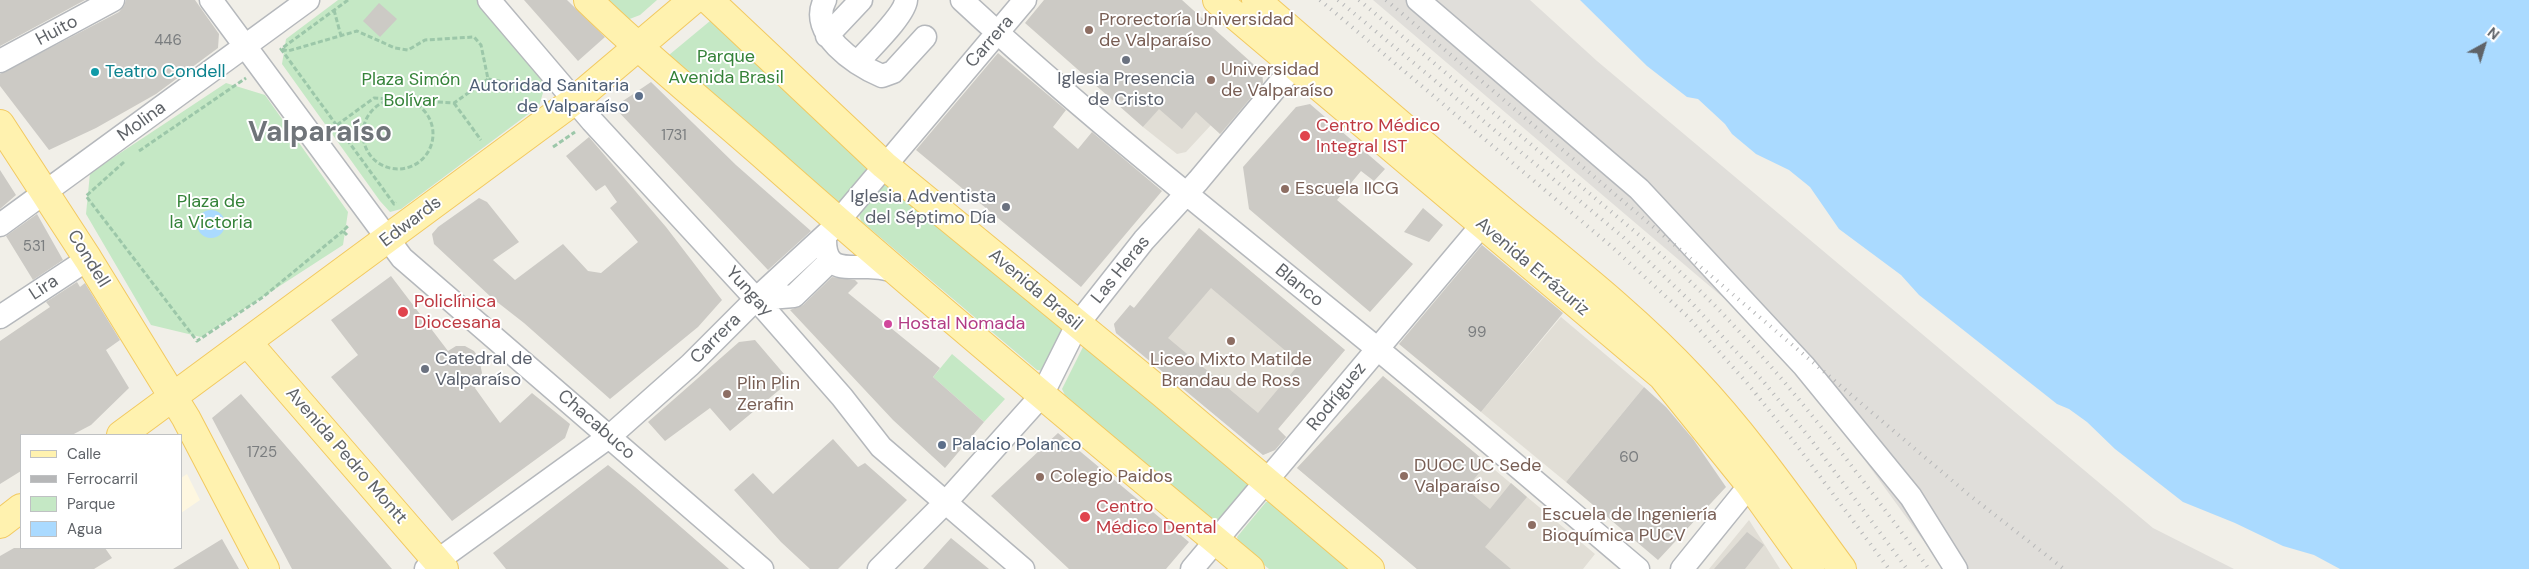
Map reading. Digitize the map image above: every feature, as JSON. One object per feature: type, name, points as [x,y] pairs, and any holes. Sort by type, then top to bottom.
[{"type":"main road","points":[[588,0],[831,229],[892,270],[1250,569]]},
{"type":"main road","name":"Edwards","points":[[122,434],[575,100],[693,0]]},
{"type":"main road","name":"Avenida Brasil","points":[[709,0],[884,165],[1162,393],[1370,569]]},
{"type":"main road","name":"Avenida Errázuriz","points":[[1216,0],[1662,376],[1750,485],[1810,569]]},
{"type":"main road","name":"Avenida Errázuriz","points":[[1256,0],[1494,204],[1570,266],[1670,355],[1742,435],[1842,569]]},
{"type":"main road","name":"Condell","points":[[0,124],[88,259],[173,396],[265,569]]},
{"type":"main road","name":"Avenida Pedro Montt","points":[[248,343],[436,567]]},
{"type":"main road","points":[[0,524],[20,509]]},
{"type":"street","name":"Huito","points":[[0,61],[114,0]]},
{"type":"street","name":"Chacabuco","points":[[211,0],[402,258],[762,569]]},
{"type":"street","name":"Molina","points":[[0,225],[247,47],[308,0]]},
{"type":"street","name":"Yungay","points":[[489,0],[575,100],[793,341],[842,397],[881,447],[1023,569]]},
{"type":"street","points":[[825,0],[820,8],[821,22],[827,36],[866,69],[882,76],[893,72],[925,37]]},
{"type":"street","points":[[827,36],[861,0]]},
{"type":"street","points":[[858,62],[899,14],[905,6],[906,0]]},
{"type":"street","name":"Blanco","points":[[962,0],[997,33],[1187,194],[1376,348],[1638,569]]},
{"type":"street","name":"Carrera","points":[[436,567],[610,436],[683,371],[831,229],[1026,0]]},
{"type":"street","points":[[1418,0],[1639,188],[1804,366],[1911,497],[1956,569]]},
{"type":"street","name":"Las Heras","points":[[879,569],[946,502],[1042,395],[1077,325],[1144,240],[1187,194],[1294,66]]},
{"type":"street","name":"Rodríguez","points":[[1192,569],[1376,348],[1482,225]]},
{"type":"street","points":[[831,229],[824,246],[830,261],[839,267],[871,266],[892,270]]},
{"type":"street","name":"Lira","points":[[0,317],[88,259]]},
{"type":"street","points":[[756,299],[794,296],[830,261]]},
{"type":"street","points":[[793,341],[794,296]]},
{"type":"street","points":[[1682,569],[1750,485]]},
{"type":"path","points":[[281,49],[348,0]]},
{"type":"path","points":[[334,10],[341,36]]},
{"type":"path","points":[[281,49],[288,51],[358,31],[395,48],[408,50],[425,40],[474,37],[481,45],[488,79]]},
{"type":"path","points":[[276,45],[281,49],[394,204],[401,210]]},
{"type":"path","points":[[134,154],[262,67]]},
{"type":"path","points":[[337,125],[374,98],[454,103],[488,79],[539,89],[545,86]]},
{"type":"path","points":[[538,82],[538,95]]},
{"type":"path","points":[[393,99],[382,103],[372,110],[366,120],[363,132],[364,144],[370,155],[379,164],[400,170],[420,162],[428,154],[433,144],[434,132],[426,112],[417,104],[405,99]]},
{"type":"path","points":[[454,103],[482,140]]},
{"type":"path","points":[[474,146],[489,135]]},
{"type":"path","points":[[126,160],[86,196],[197,341],[263,297],[348,226]]},
{"type":"path","points":[[394,204],[402,198]]},
{"type":"path","points":[[387,202],[394,204]]},
{"type":"path","points":[[343,231],[346,235]]},
{"type":"shaded area","points":[[1373,0],[1530,0],[1597,61],[2153,528],[2234,569],[1944,569],[1799,370],[1739,311]]},
{"type":"shaded area","name":"Universidad de Valparaíso","points":[[1200,18],[1262,72],[1263,86],[1221,134],[1211,125],[1186,152],[1177,154],[1143,127],[1153,115]]},
{"type":"shaded area","name":"Liceo Mixto Matilde Brandau de Ross","points":[[1199,228],[1345,350],[1278,429],[1286,437],[1275,450],[1263,455],[1116,333],[1114,324],[1130,305],[1134,308]]},
{"type":"shaded area","points":[[1561,317],[1644,387],[1566,482],[1481,412]]},
{"type":"shaded area","name":"DUOC UC Sede Valparaíso","points":[[1383,376],[1595,554],[1583,569],[1417,569],[1297,468]]},
{"type":"shaded area","points":[[187,474],[200,500],[182,512],[182,477]]},
{"type":"shaded area","points":[[1749,520],[1780,569],[1709,569]]},
{"type":"green space","name":"Plaza Simón Bolívar","points":[[338,0],[479,0],[542,72],[545,86],[539,106],[401,209],[390,212],[380,201],[282,64],[286,39]]},
{"type":"green space","name":"Parque Avenida Brasil","points":[[606,0],[657,0],[640,15],[627,20]]},
{"type":"green space","name":"Parque Avenida Brasil","points":[[718,20],[871,166],[844,204],[836,203],[669,55],[710,21]]},
{"type":"green space","name":"Plaza de la Victoria","points":[[226,83],[265,95],[348,212],[343,245],[201,337],[151,325],[86,214],[90,173]]},
{"type":"green space","points":[[897,182],[1066,331],[1044,371],[1037,370],[861,221],[859,214],[884,183]]},
{"type":"green space","points":[[1084,345],[1091,345],[1251,486],[1220,524],[1213,523],[1065,395],[1062,389]]},
{"type":"green space","points":[[952,354],[1005,399],[984,422],[933,377]]},
{"type":"green space","points":[[1266,502],[1278,502],[1357,569],[1269,569],[1239,544],[1237,537]]},
{"type":"water","points":[[1580,0],[2529,0],[2529,569],[2340,569],[2314,555],[2283,546],[2235,523],[2183,502],[2115,449],[2087,422],[2069,409],[2057,404],[1919,295],[1901,275],[1839,229],[1810,187],[1789,170],[1756,154],[1732,134],[1725,124],[1698,99],[1687,97],[1647,66]]},
{"type":"water","points":[[211,210],[221,214],[225,224],[221,234],[211,238],[201,234],[197,224],[201,214]]},
{"type":"building","points":[[0,0],[85,0],[0,46]]},
{"type":"building","points":[[126,0],[195,0],[219,34],[218,48],[156,94],[96,128],[49,150],[0,86],[0,74],[119,12]]},
{"type":"building","points":[[524,0],[567,0],[605,37],[578,61]]},
{"type":"building","points":[[1044,0],[1182,0],[1262,72],[1263,83],[1220,134],[1196,112],[1182,129],[1159,109],[1143,127],[1025,23]]},
{"type":"building","points":[[379,3],[397,19],[380,37],[363,21]]},
{"type":"building","points":[[998,53],[1066,110],[1053,127],[1078,149],[1092,132],[1162,191],[1081,287],[916,150]]},
{"type":"building","points":[[651,82],[736,165],[811,231],[768,270],[614,107]]},
{"type":"building","points":[[1310,104],[1385,169],[1374,181],[1361,171],[1337,200],[1413,264],[1370,312],[1249,209],[1243,167],[1296,107]]},
{"type":"building","points":[[589,137],[666,227],[722,300],[698,327],[610,399],[524,323],[492,298],[434,244],[432,234],[438,227],[479,198],[487,202],[519,242],[493,260],[515,280],[563,244],[588,271],[601,273],[638,242],[610,208],[617,202],[605,185],[596,191],[566,156]]},
{"type":"building","points":[[0,170],[16,195],[0,209]]},
{"type":"building","points":[[1423,208],[1443,225],[1429,242],[1404,232]]},
{"type":"building","points":[[37,214],[63,260],[33,280],[6,236]]},
{"type":"building","name":"Liceo Mixto Matilde Brandau de Ross","points":[[1199,228],[1345,350],[1278,429],[1286,437],[1275,450],[1263,455],[1116,333],[1114,324],[1130,305],[1134,308]],"holes":[[[1211,288],[1300,363],[1258,413],[1168,338]]]},
{"type":"building","points":[[1482,245],[1563,313],[1481,412],[1399,344]]},
{"type":"building","points":[[391,276],[448,351],[456,346],[465,346],[474,351],[479,358],[482,373],[475,388],[500,423],[532,393],[570,424],[565,438],[452,521],[331,377],[358,355],[331,320]]},
{"type":"building","points":[[832,277],[855,280],[858,283],[848,293],[940,368],[933,377],[984,422],[945,468],[893,420],[790,310],[803,305]]},
{"type":"building","points":[[77,282],[80,287],[85,283],[120,340],[106,350],[129,388],[91,425],[74,434],[20,434],[20,472],[0,484],[0,341],[50,307],[46,302]]},
{"type":"building","name":"Plin Plin Zerafin","points":[[755,340],[790,381],[730,431],[710,408],[665,441],[648,422],[739,342]]},
{"type":"building","name":"DUOC UC Sede Valparaíso","points":[[1383,376],[1487,463],[1466,489],[1490,509],[1511,483],[1527,497],[1485,547],[1511,569],[1417,569],[1297,468]]},
{"type":"building","points":[[1644,387],[1666,407],[1693,439],[1726,487],[1658,560],[1566,482]]},
{"type":"building","points":[[241,394],[392,569],[292,569],[212,418]]},
{"type":"building","points":[[1058,433],[1189,542],[1166,569],[1069,569],[991,496]]},
{"type":"building","points":[[833,439],[858,467],[865,463],[907,500],[838,569],[810,569],[781,542],[734,490],[753,473],[773,494]]},
{"type":"building","points":[[608,465],[729,569],[506,569],[493,553]]},
{"type":"building","points":[[1747,532],[1764,545],[1745,569],[1714,569]]},
{"type":"building","points":[[951,538],[989,569],[923,569]]},
{"type":"building","points":[[222,539],[239,569],[173,569]]},
{"type":"building","points":[[14,548],[106,549],[112,558],[94,569],[0,569],[0,556]]},
{"type":"railway","points":[[1320,0],[1611,246],[1687,316],[1748,384],[1798,447],[1889,569]]},
{"type":"railway","points":[[1338,0],[1623,237],[1690,301],[1763,381],[1809,437],[1907,569]]},
{"type":"railway","points":[[1359,0],[1645,240],[1713,304],[1787,385],[1929,569]]},
{"type":"railway","points":[[1386,0],[1968,494],[2064,569]]},
{"type":"place","name":"Prorectoría Universidad de Valparaíso","points":[[1089,30]]},
{"type":"place","name":"Iglesia Presencia de Cristo","points":[[1126,60]]},
{"type":"place","name":"Teatro Condell","points":[[95,72]]},
{"type":"place","name":"Universidad de Valparaíso","points":[[1211,80]]},
{"type":"place","name":"Autoridad Sanitaria de Valparaíso","points":[[639,96]]},
{"type":"place","name":"Centro Médico Integral IST","points":[[1305,136]]},
{"type":"place","name":"Escuela IICG","points":[[1285,189]]},
{"type":"place","name":"Iglesia Adventista del Séptimo Día","points":[[1006,207]]},
{"type":"place","name":"Policlínica Diocesana","points":[[403,312]]},
{"type":"place","name":"Hostal Nomada","points":[[888,324]]},
{"type":"place","name":"Liceo Mixto Matilde Brandau de Ross","points":[[1231,341]]},
{"type":"place","name":"Catedral de Valparaíso","points":[[425,369]]},
{"type":"place","name":"Plin Plin Zerafin","points":[[727,394]]},
{"type":"place","name":"Palacio Polanco","points":[[942,445]]},
{"type":"place","name":"DUOC UC Sede Valparaíso","points":[[1404,476]]},
{"type":"place","name":"Colegio Paidos","points":[[1040,477]]},
{"type":"place","name":"Centro Médico Dental","points":[[1085,517]]},
{"type":"place","name":"Escuela de Ingeniería Bioquímica PUCV","points":[[1532,525]]},
{"type":"district","name":"Valparaíso","points":[[320,134]]}]
